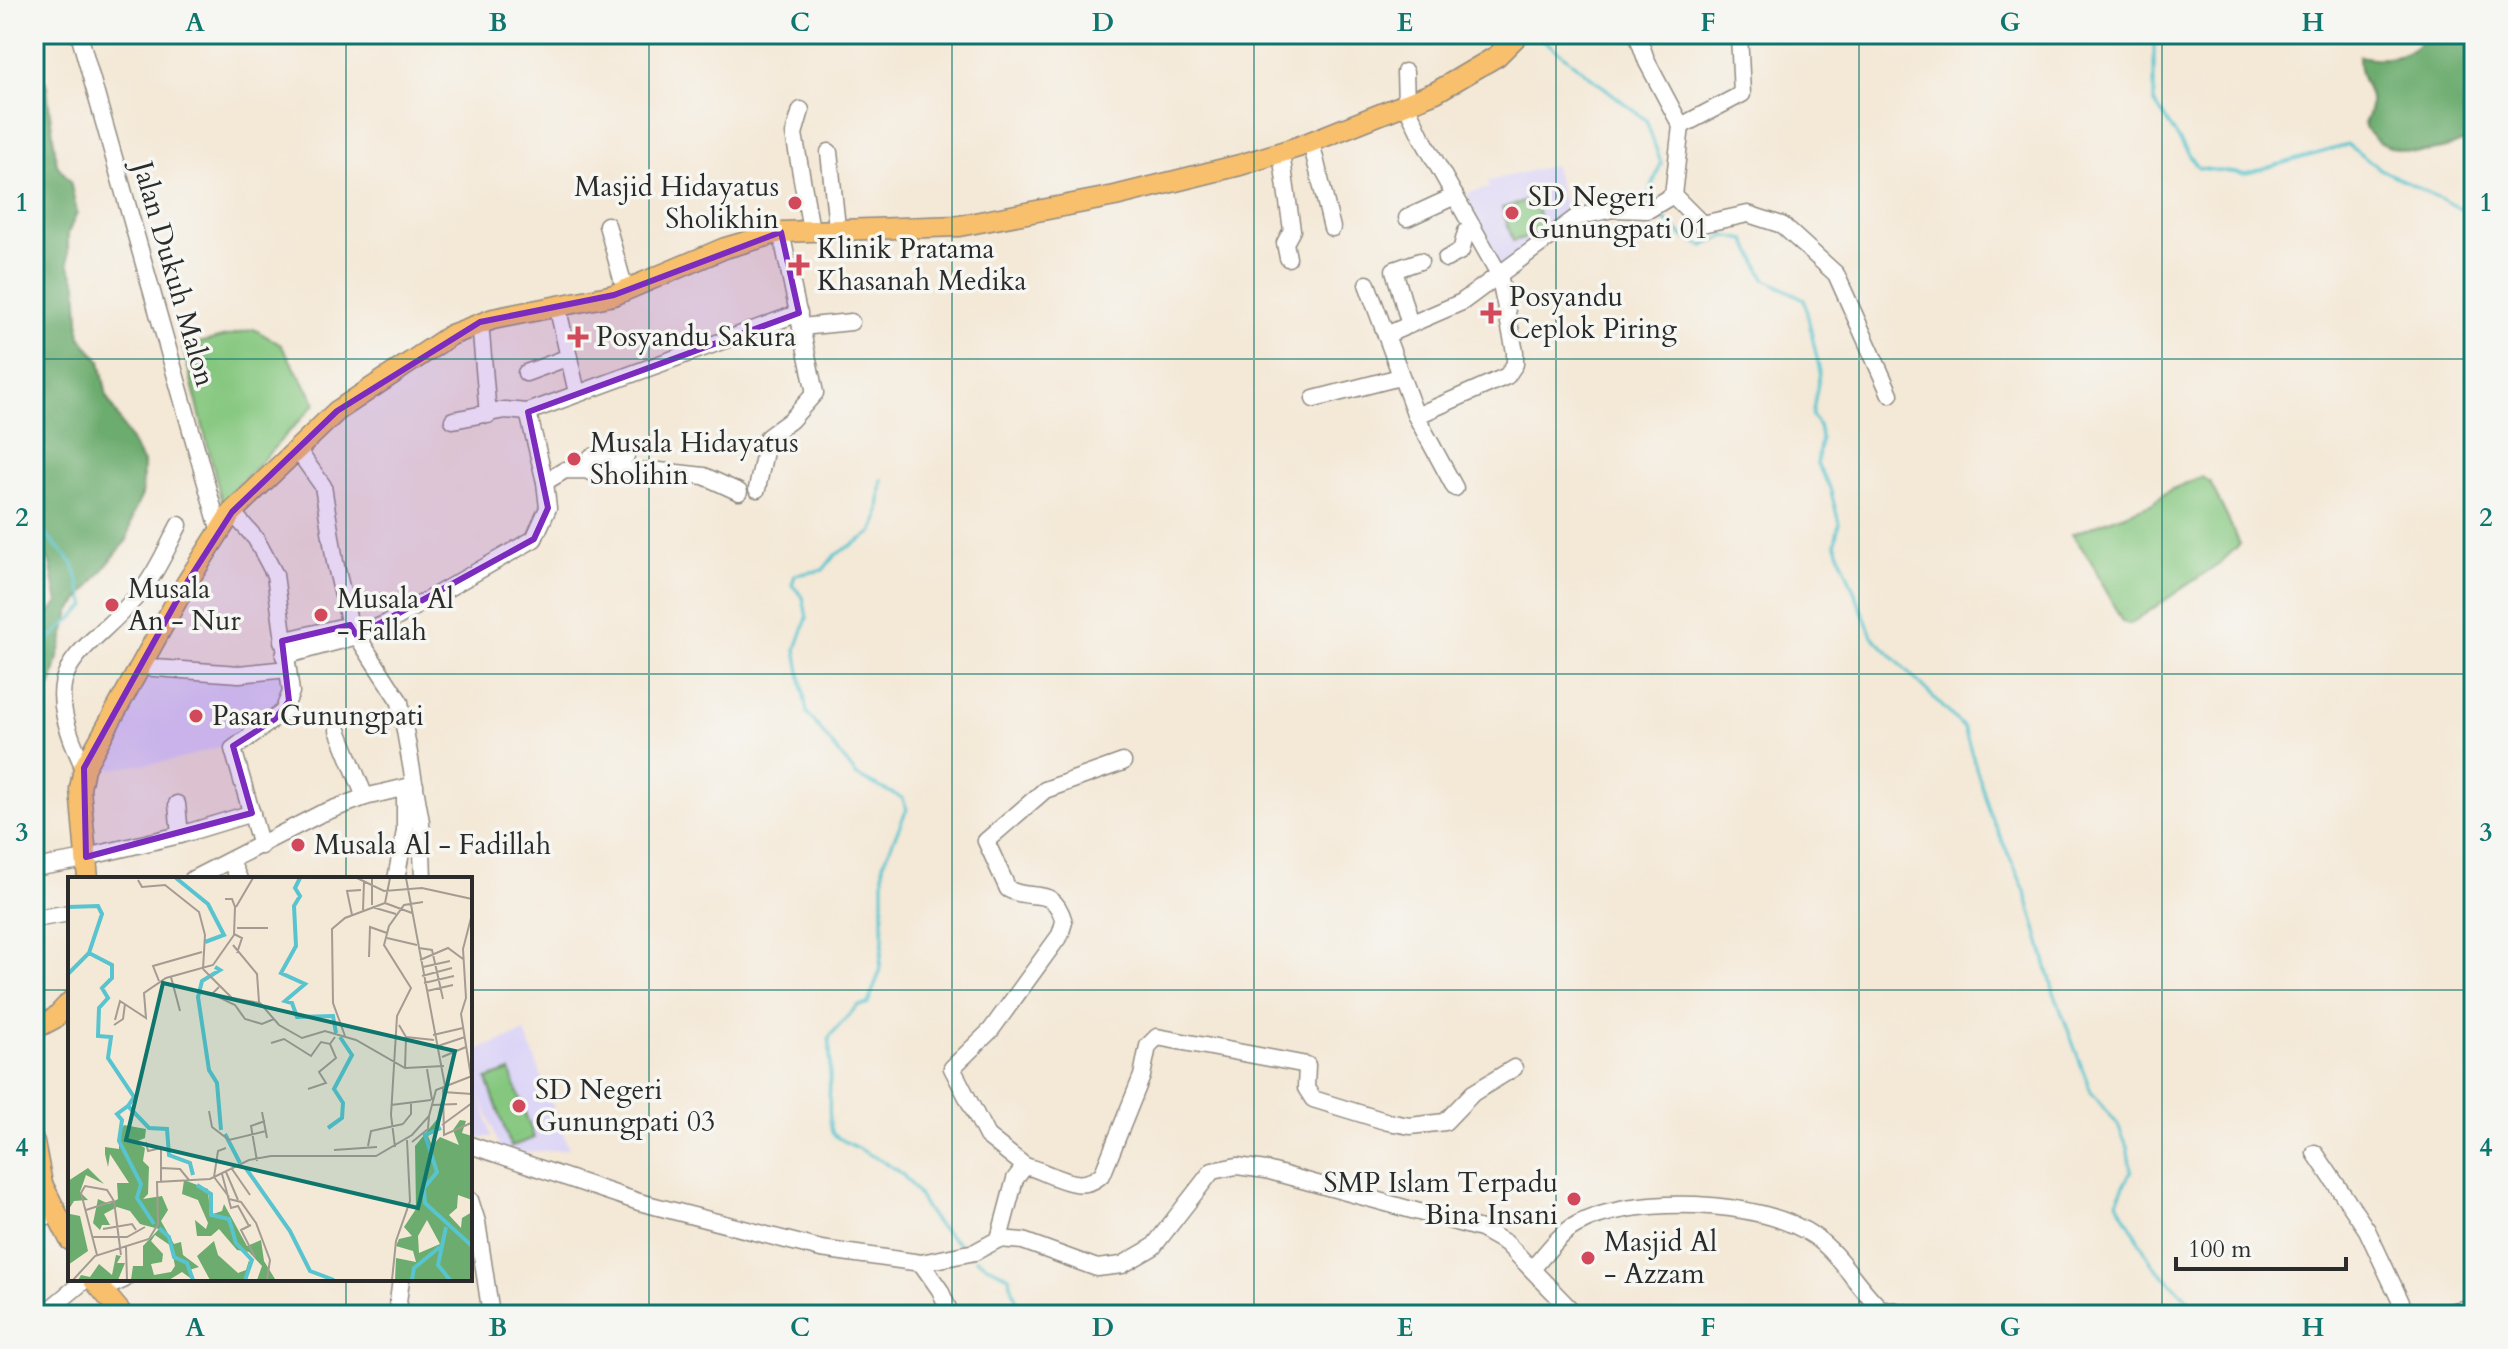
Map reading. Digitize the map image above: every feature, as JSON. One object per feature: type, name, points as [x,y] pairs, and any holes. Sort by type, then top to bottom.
[{"type":"main road","points":[[87,865],[80,789],[84,768],[219,529],[296,448],[337,411],[439,342],[480,322],[625,290],[725,248],[781,232],[837,227],[899,230],[959,226],[1115,196],[1281,153],[1406,104],[1470,74],[1519,34]]},
{"type":"main road","points":[[34,1029],[63,1016]]},
{"type":"main road","points":[[34,1142],[42,1184],[59,1207],[68,1234]]},
{"type":"main road","points":[[93,1283],[123,1315]]},
{"type":"street","name":"Jalan Dukuh Malon","points":[[79,34],[219,529]]},
{"type":"street","points":[[1637,34],[1647,62],[1681,126],[1673,195]]},
{"type":"street","points":[[1681,126],[1742,94],[1739,34]]},
{"type":"street","points":[[1405,72],[1406,104],[1499,274],[1515,352],[1512,371],[1416,416]]},
{"type":"street","points":[[801,110],[794,134],[811,230]]},
{"type":"street","points":[[1311,142],[1332,228]]},
{"type":"street","points":[[829,152],[837,227]]},
{"type":"street","points":[[1281,153],[1292,230],[1285,243],[1288,258]]},
{"type":"street","points":[[1386,335],[1462,302],[1577,217],[1613,209],[1653,208],[1673,195]]},
{"type":"street","points":[[1673,195],[1702,224],[1748,214],[1782,225],[1836,274],[1890,394]]},
{"type":"street","points":[[1407,218],[1455,196]]},
{"type":"street","points":[[607,225],[625,290]]},
{"type":"street","points":[[1446,259],[1461,251],[1466,232],[1473,227]]},
{"type":"street","points":[[757,489],[768,437],[791,420],[815,393],[781,232]]},
{"type":"street","points":[[1410,325],[1394,270],[1420,261]]},
{"type":"street","points":[[1367,284],[1416,416],[1455,488]]},
{"type":"street","points":[[557,305],[577,393]]},
{"type":"street","points":[[453,420],[505,410],[528,412],[800,320],[851,322]]},
{"type":"street","points":[[480,322],[488,415]]},
{"type":"street","points":[[526,373],[569,357]]},
{"type":"street","points":[[1314,399],[1400,377]]},
{"type":"street","points":[[141,667],[239,674],[354,630],[534,539],[548,508],[528,412]]},
{"type":"street","points":[[296,448],[323,486],[335,562],[354,630],[400,702],[423,877]]},
{"type":"street","points":[[590,472],[591,457],[626,456]]},
{"type":"street","points":[[545,482],[565,470],[685,473],[704,476],[739,492]]},
{"type":"street","points":[[232,512],[256,539],[275,575],[291,697],[283,712],[233,749],[261,846]]},
{"type":"street","points":[[84,768],[67,729],[60,698],[71,661],[143,588],[179,525]]},
{"type":"street","points":[[338,730],[365,797]]},
{"type":"street","points":[[1123,762],[1045,790],[986,841],[1008,889],[1047,896],[1062,912],[1064,922],[1060,935],[991,1030],[952,1068],[987,1136],[1025,1166],[1068,1183],[1081,1184],[1099,1178],[1130,1109],[1148,1046],[1157,1037],[1307,1065],[1306,1088],[1313,1099],[1410,1126],[1445,1122],[1473,1093],[1514,1068]]},
{"type":"street","points":[[197,877],[320,814],[365,797],[410,787]]},
{"type":"street","points":[[396,877],[410,787]]},
{"type":"street","points":[[177,804],[180,835]]},
{"type":"street","points":[[34,868],[87,865],[252,813]]},
{"type":"street","points":[[231,862],[238,877]]},
{"type":"street","points":[[34,919],[68,913]]},
{"type":"street","points":[[472,1146],[639,1202],[821,1249],[921,1263],[968,1254],[999,1239],[1023,1241],[1097,1268],[1122,1265],[1153,1247],[1212,1171],[1237,1166],[1337,1187],[1481,1229],[1506,1243],[1576,1315]]},
{"type":"street","points":[[2315,1153],[2367,1230],[2407,1315]]},
{"type":"street","points":[[999,1239],[1015,1179],[1025,1166]]},
{"type":"street","points":[[1532,1269],[1573,1226],[1625,1207],[1677,1205],[1733,1210],[1779,1220],[1814,1236],[1841,1261],[1880,1308],[1918,1315]]},
{"type":"street","points":[[472,1206],[491,1315]]},
{"type":"street","points":[[34,1222],[59,1207]]},
{"type":"street","points":[[921,1263],[940,1290],[951,1315]]},
{"type":"street","points":[[401,1281],[398,1302],[402,1315]]},
{"type":"street","points":[[43,1315],[93,1283]]},
{"type":"street","points":[[2433,1315],[2474,1307]]},
{"type":"highlighted area","points":[[781,232],[799,313],[528,412],[548,508],[534,539],[357,636],[350,625],[282,641],[289,701],[275,719],[233,746],[252,813],[86,857],[84,768],[186,584],[232,512],[337,411],[480,322],[614,295]]},
{"type":"shaded area","name":"SD Negeri Gunungpati 01","points":[[1554,165],[1568,221],[1495,273],[1454,206],[1470,202],[1468,193],[1489,188],[1488,181]]},
{"type":"shaded area","name":"Pasar Gunungpati","points":[[160,667],[286,670],[290,693],[262,723],[225,745],[177,760],[95,771],[101,750],[139,679]]},
{"type":"shaded area","name":"SD Negeri Gunungpati 03","points":[[525,1032],[569,1149],[502,1154],[480,1093],[492,1137],[472,1137],[472,1086],[477,1084],[472,1051]]},
{"type":"green space","points":[[2428,34],[2474,34],[2474,138],[2447,148],[2427,151],[2395,149],[2376,140],[2364,124],[2369,113],[2370,96],[2362,76],[2359,56],[2397,56],[2414,48]]},
{"type":"green space","points":[[34,65],[46,83],[57,165],[70,181],[77,213],[68,233],[68,264],[77,284],[80,337],[100,361],[107,397],[143,463],[142,495],[133,514],[127,540],[70,611],[51,685],[34,699],[34,630],[58,603],[50,563],[34,543]]},
{"type":"green space","points":[[1534,199],[1544,232],[1513,241],[1502,208]]},
{"type":"green space","points":[[254,329],[281,345],[316,403],[222,503],[183,347]]},
{"type":"green space","points":[[2201,477],[2210,482],[2240,544],[2221,562],[2136,620],[2129,624],[2122,622],[2091,561],[2072,534],[2151,504],[2170,490]]},
{"type":"green space","points":[[510,1071],[534,1138],[511,1147],[487,1079]]},
{"type":"waterway","points":[[1536,34],[1646,120],[1661,163],[1646,202]]},
{"type":"waterway","points":[[2154,34],[2154,102],[2198,168],[2244,174],[2348,145],[2380,169],[2474,215]]},
{"type":"waterway","points":[[1657,213],[1687,239],[1703,246],[1726,236],[1746,240],[1765,279],[1804,299],[1820,372],[1812,416],[1819,426],[1821,438],[1817,464],[1830,488],[1839,523],[1835,543],[1872,636],[1964,728],[1991,816],[2026,893],[2054,992],[2091,1092],[2118,1125],[2127,1146],[2131,1170],[2117,1201],[2152,1264],[2195,1306],[2196,1315]]},
{"type":"waterway","points":[[882,480],[878,519],[872,533],[835,555],[823,570],[795,575],[792,585],[803,597],[807,618],[796,649],[807,713],[857,776],[902,798],[907,809],[883,864],[883,940],[879,974],[868,1004],[857,1006],[829,1037],[831,1127],[833,1134],[891,1166],[903,1176],[937,1224],[965,1249]]},
{"type":"waterway","points":[[34,521],[73,564],[86,606],[34,653]]},
{"type":"waterway","points":[[976,1259],[1009,1277],[1021,1315]]},
{"type":"place","name":"Masjid Hidayatus Sholikhin","points":[[795,203]]},
{"type":"place","name":"SD Negeri Gunungpati 01","points":[[1512,213]]},
{"type":"place","name":"Klinik Pratama Khasanah Medika","points":[[799,265]]},
{"type":"place","name":"Posyandu Ceplok Piring","points":[[1491,313]]},
{"type":"place","name":"Posyandu Sakura","points":[[578,337]]},
{"type":"place","name":"Musala Hidayatus Sholihin","points":[[574,459]]},
{"type":"place","name":"Musala An - Nur","points":[[112,605]]},
{"type":"place","name":"Musala Al - Fallah","points":[[321,615]]},
{"type":"place","name":"Pasar Gunungpati","points":[[196,716]]},
{"type":"place","name":"Musala Al - Fadillah","points":[[298,845]]},
{"type":"place","name":"SD Negeri Gunungpati 03","points":[[519,1106]]},
{"type":"place","name":"SMP Islam Terpadu Bina Insani","points":[[1574,1199]]},
{"type":"place","name":"Masjid Al - Azzam","points":[[1588,1258]]}]
